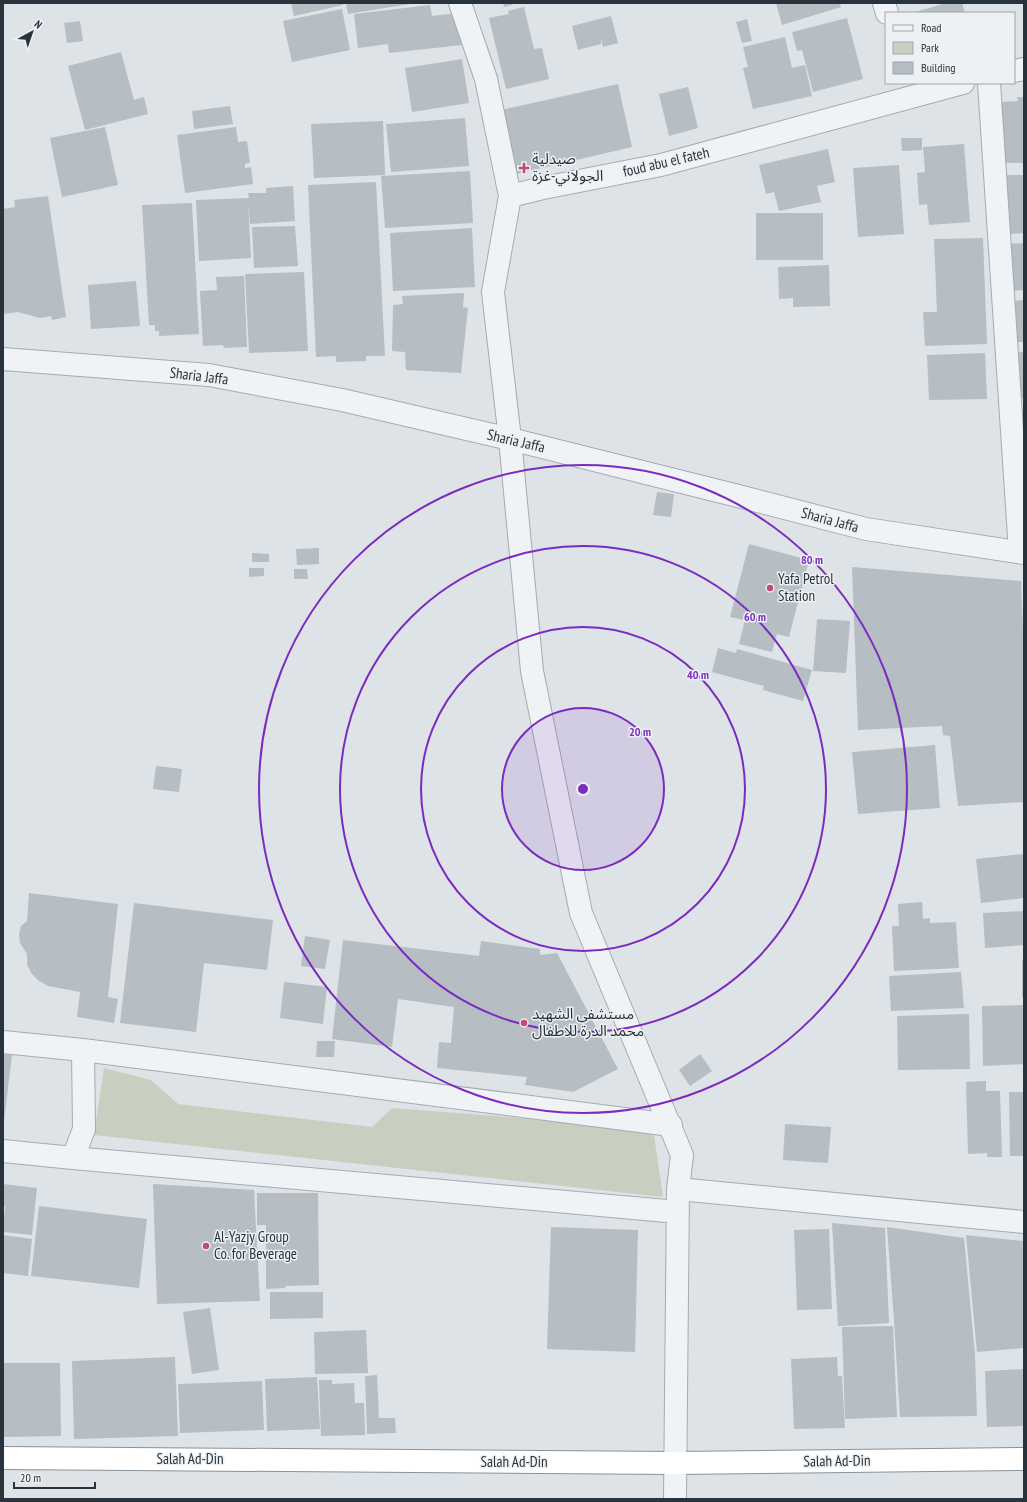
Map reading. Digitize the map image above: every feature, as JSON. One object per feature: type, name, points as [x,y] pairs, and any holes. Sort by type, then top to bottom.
[{"type":"highway","name":"Salah Ad-Din","points":[[3,1458],[675,1463],[1024,1459]]},
{"type":"street","points":[[460,3],[486,78],[510,196],[492,292],[510,439],[532,670],[581,913],[671,1125],[682,1155],[678,1189],[675,1499]]},
{"type":"street","name":"foud abu el fateh","points":[[510,196],[543,188],[661,165],[909,90],[955,84]]},
{"type":"street","points":[[989,84],[1022,552]]},
{"type":"street","name":"Sharia Jaffa","points":[[3,359],[209,375],[342,400],[510,439],[866,529],[1022,552]]},
{"type":"street","points":[[3,1042],[83,1050],[671,1125]]},
{"type":"street","points":[[73,1158],[84,1129],[83,1050]]},
{"type":"street","points":[[3,1151],[678,1212]]},
{"type":"street","points":[[678,1189],[1024,1222]]},
{"type":"green space","points":[[104,1068],[151,1080],[178,1104],[372,1127],[392,1108],[653,1128],[663,1197],[94,1135]]},
{"type":"building","points":[[291,3],[343,3],[343,5],[294,16]]},
{"type":"building","points":[[346,3],[410,3],[410,4],[348,14]]},
{"type":"building","points":[[503,3],[518,3],[504,7]]},
{"type":"building","points":[[776,3],[840,3],[841,7],[782,25]]},
{"type":"building","points":[[946,3],[962,3],[965,12],[915,12]]},
{"type":"building","points":[[430,5],[432,16],[458,13],[462,45],[389,53],[388,44],[358,48],[354,14]]},
{"type":"building","points":[[524,7],[534,49],[542,48],[549,79],[506,89],[489,18],[509,14],[508,11]]},
{"type":"building","points":[[342,9],[350,50],[292,62],[283,21]]},
{"type":"building","points":[[611,16],[618,43],[603,47],[601,38],[601,44],[578,50],[572,26]]},
{"type":"building","points":[[847,18],[863,79],[813,92],[802,50],[797,51],[792,32]]},
{"type":"building","points":[[747,19],[752,41],[742,43],[736,22]]},
{"type":"building","points":[[80,21],[83,41],[67,43],[64,23]]},
{"type":"building","points":[[785,37],[792,68],[805,65],[812,96],[753,109],[743,68],[748,67],[743,47]]},
{"type":"building","points":[[121,52],[134,100],[144,97],[148,114],[85,130],[68,66]]},
{"type":"building","points":[[462,59],[469,103],[412,112],[405,68]]},
{"type":"building","points":[[618,84],[632,147],[516,174],[501,110]]},
{"type":"building","points":[[688,87],[698,128],[669,136],[659,94]]},
{"type":"building","points":[[1017,97],[1024,97],[1024,163],[1002,163],[1000,102],[1018,101]]},
{"type":"building","points":[[230,106],[233,124],[194,129],[192,111]]},
{"type":"building","points":[[465,118],[469,166],[391,172],[386,124]]},
{"type":"building","points":[[383,121],[385,175],[314,178],[311,124]]},
{"type":"building","points":[[105,127],[118,185],[62,197],[50,138]]},
{"type":"building","points":[[236,127],[238,142],[247,141],[250,163],[245,164],[245,168],[251,167],[253,184],[185,193],[177,135]]},
{"type":"building","points":[[901,138],[922,138],[922,150],[902,151]]},
{"type":"building","points":[[964,144],[970,222],[929,225],[927,204],[919,205],[917,173],[925,172],[923,147]]},
{"type":"building","points":[[828,149],[835,182],[817,186],[821,202],[779,211],[774,192],[766,194],[759,165]]},
{"type":"building","points":[[899,165],[904,234],[858,237],[853,168]]},
{"type":"building","points":[[470,171],[473,223],[385,228],[381,176]]},
{"type":"building","points":[[1007,175],[1024,175],[1024,233],[1010,234]]},
{"type":"building","points":[[376,182],[385,356],[366,356],[366,361],[336,362],[336,356],[316,357],[308,185]]},
{"type":"building","points":[[293,186],[295,221],[250,224],[248,203],[251,258],[199,261],[196,200],[249,198],[248,193],[266,193],[266,188]]},
{"type":"building","points":[[48,196],[66,317],[52,320],[51,316],[40,318],[18,312],[3,314],[3,209],[15,207],[14,200]]},
{"type":"building","points":[[192,203],[199,334],[159,336],[159,331],[155,331],[155,325],[149,325],[142,205]]},
{"type":"building","points":[[756,213],[823,213],[823,260],[756,260]]},
{"type":"building","points":[[295,226],[298,266],[254,268],[252,227]]},
{"type":"building","points":[[472,228],[475,287],[393,291],[390,233]]},
{"type":"building","points":[[983,238],[987,344],[925,346],[923,312],[937,312],[934,239]]},
{"type":"building","points":[[1024,243],[1024,290],[1007,291],[1005,244]]},
{"type":"building","points":[[829,265],[830,306],[793,307],[793,298],[779,299],[778,267]]},
{"type":"building","points":[[304,272],[308,351],[249,353],[245,274]]},
{"type":"building","points":[[244,276],[247,347],[224,348],[223,345],[203,346],[200,291],[217,290],[216,277]]},
{"type":"building","points":[[136,281],[140,326],[91,329],[88,285]]},
{"type":"building","points":[[464,293],[463,307],[468,308],[461,373],[406,370],[405,352],[392,351],[393,305],[403,304],[402,296]]},
{"type":"building","points":[[1024,300],[1024,342],[1014,342],[1011,301]]},
{"type":"building","points":[[1024,352],[1024,398],[1012,399],[1008,353]]},
{"type":"building","points":[[985,353],[987,399],[929,400],[927,355]]},
{"type":"building","points":[[657,492],[674,494],[671,517],[653,515]]},
{"type":"building","name":"Yafa Petrol Station","points":[[749,544],[809,560],[789,637],[777,634],[772,652],[739,644],[745,620],[730,617]]},
{"type":"building","points":[[319,548],[319,564],[297,565],[296,549]]},
{"type":"building","points":[[252,553],[269,554],[269,562],[252,562]]},
{"type":"building","points":[[852,567],[1021,581],[1024,653],[1024,802],[958,806],[950,736],[943,735],[942,726],[858,730]]},
{"type":"building","points":[[249,568],[264,568],[264,576],[249,577]]},
{"type":"building","points":[[294,569],[307,569],[308,579],[294,579]]},
{"type":"building","points":[[817,619],[850,621],[846,673],[813,671]]},
{"type":"building","points":[[718,648],[736,653],[737,649],[812,670],[803,701],[763,690],[764,686],[712,672]]},
{"type":"building","points":[[935,745],[940,808],[858,814],[852,752]]},
{"type":"building","points":[[156,766],[182,769],[179,792],[153,789]]},
{"type":"building","points":[[1023,854],[1024,898],[981,903],[976,859]]},
{"type":"building","points":[[29,893],[118,904],[108,997],[118,999],[114,1023],[77,1017],[80,992],[48,986],[39,981],[32,974],[27,965],[27,954],[20,943],[19,934],[21,926],[27,921]]},
{"type":"building","points":[[922,902],[923,919],[930,918],[930,923],[956,922],[959,968],[894,971],[892,926],[899,926],[898,904]]},
{"type":"building","points":[[134,903],[273,920],[267,970],[204,963],[196,1032],[120,1023]]},
{"type":"building","points":[[1024,911],[1024,945],[985,948],[983,913]]},
{"type":"building","points":[[305,936],[330,940],[325,969],[301,966]]},
{"type":"building","name":"مستشفى الشهيد محمد الدرة للاطفال","points":[[343,940],[479,956],[481,941],[540,949],[540,955],[557,953],[618,1069],[573,1092],[525,1085],[527,1077],[437,1068],[439,1042],[451,1043],[454,1007],[398,999],[392,1047],[332,1039]]},
{"type":"building","points":[[1022,960],[1024,960],[1024,997],[1022,997]]},
{"type":"building","points":[[961,972],[964,1008],[891,1011],[889,976]]},
{"type":"building","points":[[284,982],[327,987],[323,1024],[280,1018]]},
{"type":"building","points":[[1024,1005],[1024,1064],[983,1066],[982,1006]]},
{"type":"building","points":[[969,1014],[970,1069],[898,1070],[897,1016]]},
{"type":"building","points":[[317,1041],[335,1041],[334,1057],[316,1057]]},
{"type":"building","points":[[3,1054],[12,1055],[4,1121],[3,1121]]},
{"type":"building","points":[[700,1054],[712,1071],[690,1086],[679,1070]]},
{"type":"building","points":[[986,1081],[986,1091],[1000,1091],[1002,1157],[987,1157],[987,1153],[968,1154],[966,1082]]},
{"type":"building","points":[[1009,1092],[1024,1092],[1024,1156],[1010,1156]]},
{"type":"building","points":[[785,1124],[831,1127],[828,1163],[783,1160]]},
{"type":"building","points":[[3,1184],[37,1188],[32,1235],[3,1232],[5,1206],[3,1205]]},
{"type":"building","name":"Al-Yazjy Group Co. for Beverage","points":[[153,1184],[254,1190],[260,1301],[157,1304]]},
{"type":"building","name":"Al-Yazjy Group Co. for Beverage","points":[[257,1193],[318,1193],[319,1285],[285,1286],[286,1288],[266,1289],[266,1225],[257,1225]]},
{"type":"building","points":[[39,1206],[147,1219],[139,1288],[31,1276]]},
{"type":"building","points":[[832,1223],[885,1228],[889,1323],[838,1326]]},
{"type":"building","points":[[551,1227],[638,1230],[635,1352],[547,1349]]},
{"type":"building","points":[[887,1227],[964,1238],[975,1355],[977,1416],[900,1417]]},
{"type":"building","points":[[829,1229],[832,1309],[797,1310],[794,1230]]},
{"type":"building","points":[[3,1235],[32,1239],[28,1276],[3,1273]]},
{"type":"building","points":[[966,1235],[1024,1241],[1024,1348],[977,1352]]},
{"type":"building","points":[[270,1292],[323,1292],[323,1318],[270,1319]]},
{"type":"building","points":[[210,1308],[219,1370],[192,1374],[183,1312]]},
{"type":"building","points":[[893,1326],[897,1417],[845,1419],[842,1327]]},
{"type":"building","points":[[366,1330],[368,1373],[315,1374],[314,1332]]},
{"type":"building","points":[[175,1357],[178,1436],[74,1439],[72,1361]]},
{"type":"building","points":[[837,1357],[838,1376],[842,1376],[845,1428],[794,1429],[791,1359]]},
{"type":"building","points":[[3,1363],[60,1363],[61,1436],[3,1437]]},
{"type":"building","points":[[1024,1369],[1024,1426],[987,1427],[985,1371]]},
{"type":"building","points":[[377,1375],[379,1418],[395,1418],[396,1433],[367,1434],[365,1376]]},
{"type":"building","points":[[317,1377],[320,1429],[267,1431],[265,1379]]},
{"type":"building","points":[[319,1380],[332,1380],[332,1384],[354,1383],[355,1403],[364,1403],[365,1435],[321,1436]]},
{"type":"building","points":[[262,1381],[264,1430],[180,1433],[178,1384]]},
{"type":"place","name":"صيدلية الجولاني-غزة","points":[[524,168]]},
{"type":"place","name":"Yafa Petrol Station","points":[[770,588]]},
{"type":"place","name":"مستشفى الشهيد محمد الدرة للاطفال","points":[[524,1023]]},
{"type":"place","name":"Al-Yazjy Group Co. for Beverage","points":[[206,1246]]}]
